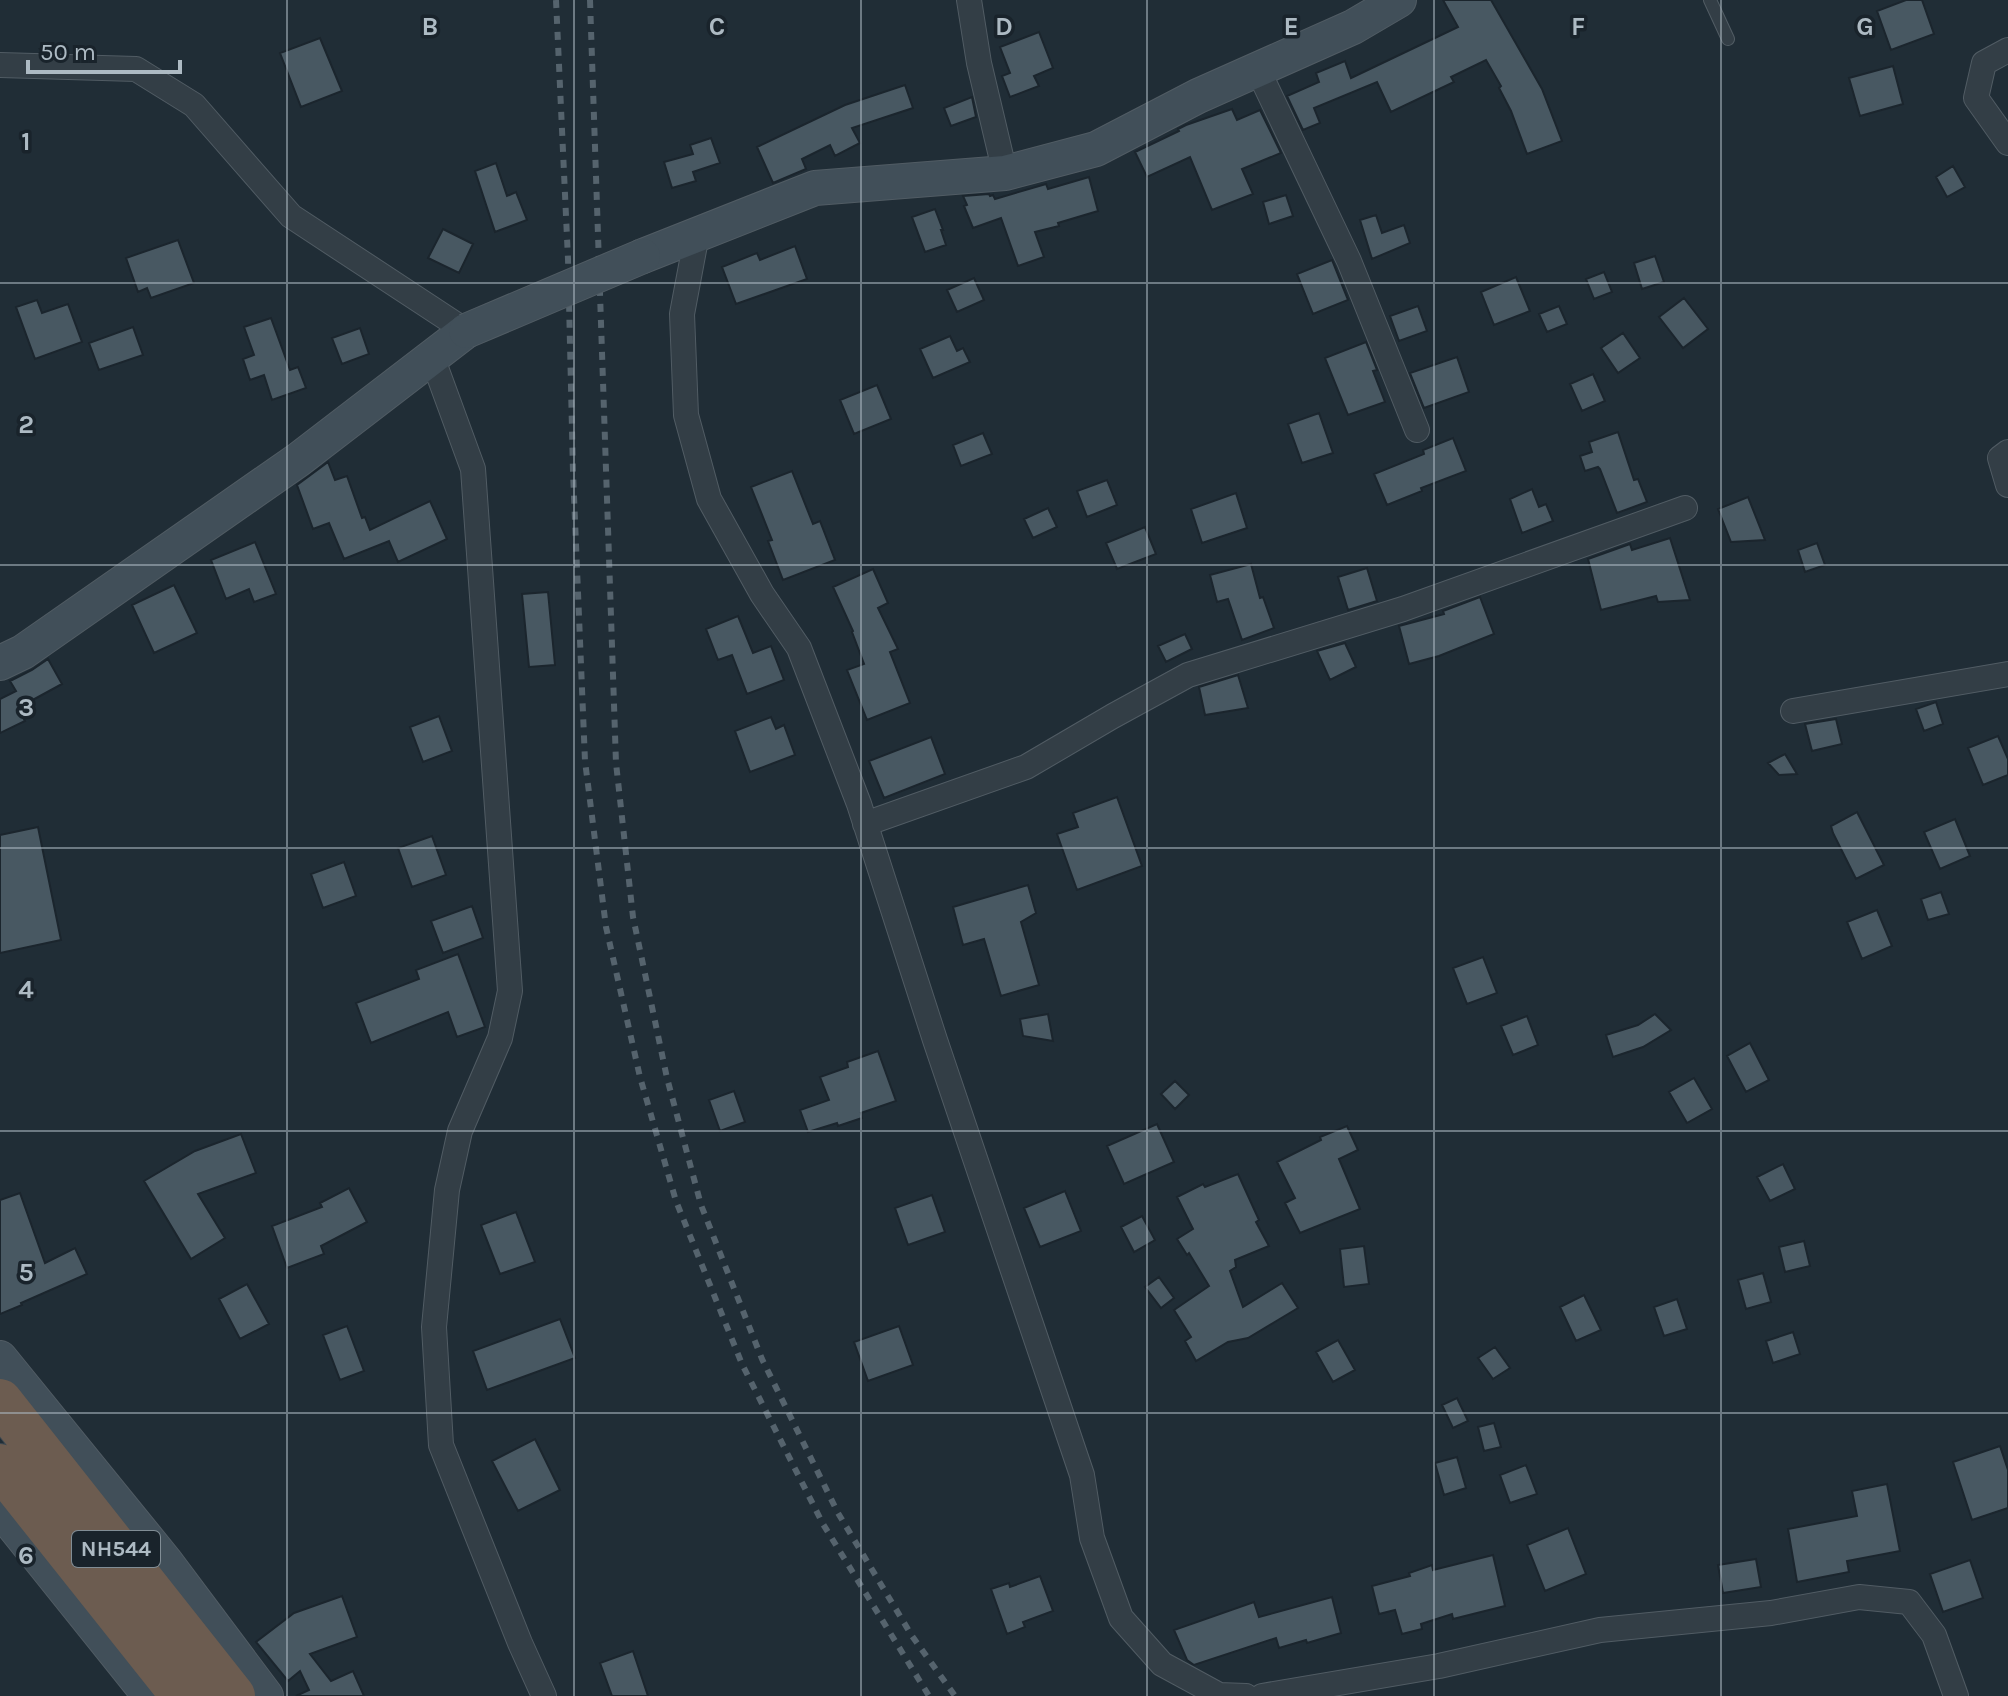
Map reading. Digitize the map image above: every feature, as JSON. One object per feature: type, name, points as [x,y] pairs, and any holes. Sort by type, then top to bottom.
[{"type":"highway","name":"NH544","points":[[0,1401],[233,1696]]},
{"type":"highway","name":"NH544","points":[[0,1466],[183,1696]]},
{"type":"main road","points":[[0,663],[23,652],[298,460],[466,331],[815,188],[1005,173],[1096,149],[1198,96],[1353,27],[1399,0]]},
{"type":"main road","points":[[0,1358],[165,1561],[266,1696]]},
{"type":"main road","points":[[0,1509],[150,1696]]},
{"type":"street","points":[[969,0],[979,63],[1005,173]]},
{"type":"street","points":[[2008,50],[1984,63],[1976,98],[2008,143]]},
{"type":"street","points":[[0,65],[136,69],[194,105],[291,216],[466,331]]},
{"type":"street","points":[[1258,70],[1349,261],[1417,430]]},
{"type":"street","points":[[697,234],[682,314],[686,415],[709,499],[762,594],[799,648],[865,824],[1082,1475],[1092,1538],[1121,1618],[1162,1664],[1219,1695],[1246,1696]]},
{"type":"street","points":[[432,357],[473,469],[510,991],[500,1038],[460,1131],[447,1190],[434,1327],[441,1445],[544,1696]]},
{"type":"street","points":[[2008,452],[2000,458],[2008,485]]},
{"type":"street","points":[[865,824],[1026,767],[1188,675],[1403,609],[1685,508]]},
{"type":"street","points":[[1793,711],[2008,674]]},
{"type":"street","points":[[1262,1696],[1439,1666],[1600,1630],[1771,1613],[1859,1597],[1909,1602],[1934,1635],[1956,1696]]},
{"type":"lane","points":[[1710,0],[1728,39]]},
{"type":"building","points":[[1443,0],[1491,0],[1542,89],[1562,141],[1527,154],[1499,88],[1501,86],[1486,60],[1451,77],[1454,82],[1391,112],[1377,82],[1314,108],[1320,123],[1303,130],[1287,96],[1319,82],[1316,73],[1345,61],[1351,78],[1458,27]]},
{"type":"building","points":[[1906,0],[1922,0],[1934,34],[1891,50],[1877,11]]},
{"type":"building","points":[[1039,32],[1053,68],[1034,76],[1039,86],[1010,97],[1002,76],[1010,73],[1000,47]]},
{"type":"building","points":[[320,38],[342,91],[301,107],[280,53]]},
{"type":"building","points":[[1893,66],[1903,104],[1860,116],[1849,78]]},
{"type":"building","points":[[905,85],[913,108],[852,128],[860,143],[835,156],[830,145],[802,159],[806,169],[773,183],[757,147],[845,105]]},
{"type":"building","points":[[972,97],[976,117],[951,126],[944,108]]},
{"type":"building","points":[[1232,109],[1237,120],[1260,110],[1281,153],[1242,169],[1253,194],[1212,210],[1190,157],[1147,177],[1135,152],[1186,125]]},
{"type":"building","points":[[711,138],[720,163],[693,172],[696,181],[672,188],[664,162],[693,154],[690,145]]},
{"type":"building","points":[[496,163],[507,196],[516,192],[527,220],[495,232],[475,171]]},
{"type":"building","points":[[1953,166],[1965,187],[1947,197],[1936,177]]},
{"type":"building","points":[[1089,177],[1098,211],[1035,232],[1044,257],[1018,266],[1001,218],[973,228],[964,206],[967,205],[963,196],[989,194],[995,199],[1046,184],[1048,189]]},
{"type":"building","points":[[1286,195],[1293,216],[1269,224],[1263,202]]},
{"type":"building","points":[[935,209],[946,245],[925,252],[912,217]]},
{"type":"building","points":[[1376,215],[1382,233],[1404,225],[1410,243],[1372,259],[1360,220]]},
{"type":"building","points":[[443,229],[473,244],[459,273],[428,258]]},
{"type":"building","points":[[178,240],[194,283],[151,298],[147,288],[138,292],[126,258]]},
{"type":"building","points":[[795,246],[807,279],[736,304],[722,267],[757,253],[760,260]]},
{"type":"building","points":[[1655,256],[1664,282],[1642,289],[1634,263]]},
{"type":"building","points":[[1332,260],[1348,300],[1313,314],[1297,274]]},
{"type":"building","points":[[1604,272],[1612,292],[1594,299],[1586,279]]},
{"type":"building","points":[[1516,277],[1530,311],[1494,325],[1481,292]]},
{"type":"building","points":[[974,278],[984,300],[957,312],[947,290]]},
{"type":"building","points":[[1684,298],[1708,329],[1683,348],[1659,317]]},
{"type":"building","points":[[37,300],[42,313],[68,304],[82,342],[35,359],[16,307]]},
{"type":"building","points":[[1418,306],[1427,331],[1399,341],[1390,316]]},
{"type":"building","points":[[1559,306],[1567,324],[1547,332],[1539,314]]},
{"type":"building","points":[[271,318],[290,370],[298,367],[306,388],[272,400],[264,375],[250,380],[243,359],[254,355],[244,327]]},
{"type":"building","points":[[133,327],[143,355],[99,370],[89,343]]},
{"type":"building","points":[[360,328],[369,354],[342,364],[332,338]]},
{"type":"building","points":[[1623,333],[1640,358],[1618,373],[1601,348]]},
{"type":"building","points":[[950,336],[957,351],[963,348],[970,362],[933,378],[920,349]]},
{"type":"building","points":[[1366,342],[1385,402],[1348,415],[1325,358]]},
{"type":"building","points":[[1457,357],[1469,392],[1424,408],[1410,373]]},
{"type":"building","points":[[1593,374],[1605,401],[1582,411],[1570,384]]},
{"type":"building","points":[[877,385],[891,419],[854,434],[840,400]]},
{"type":"building","points":[[1319,413],[1333,453],[1302,463],[1288,424]]},
{"type":"building","points":[[1618,432],[1634,480],[1638,479],[1647,502],[1617,513],[1600,469],[1585,471],[1580,456],[1592,452],[1589,442]]},
{"type":"building","points":[[983,433],[992,454],[961,466],[953,445]]},
{"type":"building","points":[[1453,438],[1466,471],[1387,505],[1374,474],[1424,454],[1423,450]]},
{"type":"building","points":[[328,462],[335,480],[347,476],[362,518],[365,517],[370,530],[430,501],[447,539],[398,562],[389,541],[344,559],[329,523],[313,529],[297,485]]},
{"type":"building","points":[[792,471],[813,524],[820,521],[835,560],[783,580],[768,541],[772,540],[751,487]]},
{"type":"building","points":[[1107,480],[1117,505],[1087,517],[1077,491]]},
{"type":"building","points":[[1532,489],[1539,507],[1546,504],[1553,521],[1522,533],[1510,499]]},
{"type":"building","points":[[1236,493],[1247,528],[1202,543],[1191,509]]},
{"type":"building","points":[[1748,497],[1765,540],[1731,542],[1718,509]]},
{"type":"building","points":[[1048,508],[1057,527],[1033,538],[1024,519]]},
{"type":"building","points":[[1145,527],[1156,554],[1117,569],[1106,543]]},
{"type":"building","points":[[1670,538],[1690,600],[1658,602],[1656,596],[1601,610],[1588,559],[1630,544],[1632,550]]},
{"type":"building","points":[[255,542],[276,594],[254,602],[249,589],[226,599],[211,560]]},
{"type":"building","points":[[1817,543],[1825,565],[1805,572],[1798,550]]},
{"type":"building","points":[[1251,564],[1260,598],[1263,597],[1274,628],[1242,640],[1228,599],[1217,602],[1210,575]]},
{"type":"building","points":[[1367,568],[1377,601],[1348,610],[1338,577]]},
{"type":"building","points":[[873,569],[888,603],[878,608],[898,649],[890,652],[910,703],[867,720],[847,670],[864,664],[833,587]]},
{"type":"building","points":[[174,585],[197,633],[154,653],[132,605]]},
{"type":"building","points":[[548,592],[555,665],[529,667],[522,594]]},
{"type":"building","points":[[1480,597],[1494,634],[1439,656],[1409,664],[1399,626],[1444,614],[1443,611]]},
{"type":"building","points":[[738,616],[753,653],[771,646],[784,680],[747,694],[732,655],[718,660],[706,629]]},
{"type":"building","points":[[1185,634],[1192,649],[1166,662],[1158,646]]},
{"type":"building","points":[[1345,643],[1356,667],[1330,680],[1317,651]]},
{"type":"building","points":[[48,659],[62,684],[18,708],[25,721],[0,733],[0,699],[16,691],[10,681]]},
{"type":"building","points":[[1238,675],[1248,708],[1205,715],[1199,687]]},
{"type":"building","points":[[1936,702],[1943,724],[1924,731],[1916,709]]},
{"type":"building","points":[[439,716],[452,751],[423,762],[410,727]]},
{"type":"building","points":[[771,717],[776,729],[784,725],[795,755],[750,772],[735,731]]},
{"type":"building","points":[[1836,719],[1842,744],[1812,751],[1805,724]]},
{"type":"building","points":[[1998,736],[2008,759],[2008,775],[1983,785],[1968,748]]},
{"type":"building","points":[[931,737],[945,774],[884,798],[869,761]]},
{"type":"building","points":[[1785,754],[1797,774],[1779,775],[1768,763]]},
{"type":"building","points":[[1117,797],[1142,866],[1077,890],[1057,834],[1078,827],[1073,813]]},
{"type":"building","points":[[1857,812],[1884,865],[1856,879],[1831,826]]},
{"type":"building","points":[[1955,819],[1970,856],[1940,869],[1924,832]]},
{"type":"building","points":[[38,827],[61,940],[0,953],[0,835]]},
{"type":"building","points":[[432,836],[446,875],[412,887],[398,848]]},
{"type":"building","points":[[344,862],[356,896],[323,908],[311,874]]},
{"type":"building","points":[[1028,885],[1036,913],[1021,922],[1039,985],[1001,996],[984,939],[963,945],[953,907]]},
{"type":"building","points":[[1941,892],[1949,914],[1928,920],[1921,899]]},
{"type":"building","points":[[472,906],[483,938],[443,953],[431,921]]},
{"type":"building","points":[[1877,910],[1892,946],[1862,959],[1847,922]]},
{"type":"building","points":[[458,954],[485,1027],[457,1037],[448,1012],[371,1043],[356,1003],[419,979],[416,970]]},
{"type":"building","points":[[1483,957],[1497,993],[1467,1004],[1453,968]]},
{"type":"building","points":[[1048,1014],[1053,1041],[1023,1036],[1020,1019]]},
{"type":"building","points":[[1655,1014],[1671,1030],[1643,1047],[1613,1057],[1606,1035],[1638,1025]]},
{"type":"building","points":[[1527,1016],[1538,1045],[1513,1055],[1501,1026]]},
{"type":"building","points":[[1750,1043],[1769,1080],[1746,1092],[1727,1056]]},
{"type":"building","points":[[878,1051],[896,1101],[861,1113],[862,1118],[808,1132],[800,1110],[829,1100],[820,1077],[848,1067],[847,1062]]},
{"type":"building","points":[[1694,1078],[1712,1109],[1687,1123],[1669,1092]]},
{"type":"building","points":[[1175,1081],[1189,1095],[1175,1109],[1161,1094]]},
{"type":"building","points":[[734,1091],[745,1122],[720,1131],[709,1100]]},
{"type":"building","points":[[1157,1124],[1174,1162],[1124,1184],[1107,1146]]},
{"type":"building","points":[[1347,1126],[1358,1150],[1339,1159],[1360,1209],[1300,1233],[1285,1203],[1295,1198],[1277,1162],[1321,1140],[1320,1137]]},
{"type":"building","points":[[241,1134],[256,1173],[198,1194],[225,1238],[191,1259],[144,1181],[195,1151]]},
{"type":"building","points":[[1783,1164],[1795,1189],[1770,1201],[1757,1177]]},
{"type":"building","points":[[1238,1174],[1259,1220],[1256,1222],[1269,1246],[1235,1260],[1236,1267],[1230,1271],[1243,1307],[1282,1283],[1298,1308],[1248,1338],[1228,1342],[1196,1361],[1185,1341],[1191,1337],[1174,1310],[1209,1286],[1177,1239],[1193,1229],[1177,1197],[1203,1184],[1205,1187]]},
{"type":"building","points":[[349,1188],[367,1222],[321,1246],[324,1254],[287,1268],[272,1226],[322,1207],[320,1203]]},
{"type":"building","points":[[1065,1191],[1081,1231],[1040,1247],[1024,1208]]},
{"type":"building","points":[[20,1193],[45,1263],[75,1248],[87,1274],[0,1314],[0,1200]]},
{"type":"building","points":[[932,1195],[945,1232],[908,1245],[895,1208]]},
{"type":"building","points":[[516,1212],[535,1262],[500,1274],[481,1225]]},
{"type":"building","points":[[1142,1216],[1155,1240],[1134,1252],[1121,1227]]},
{"type":"building","points":[[1804,1241],[1810,1266],[1785,1272],[1779,1247]]},
{"type":"building","points":[[1364,1246],[1369,1284],[1344,1287],[1340,1249]]},
{"type":"building","points":[[1763,1273],[1771,1302],[1746,1309],[1738,1280]]},
{"type":"building","points":[[1159,1277],[1174,1298],[1161,1308],[1145,1287]]},
{"type":"building","points":[[247,1284],[269,1324],[240,1339],[219,1299]]},
{"type":"building","points":[[1584,1295],[1601,1330],[1576,1341],[1560,1307]]},
{"type":"building","points":[[1677,1299],[1687,1329],[1664,1336],[1654,1307]]},
{"type":"building","points":[[560,1319],[575,1358],[487,1390],[473,1351]]},
{"type":"building","points":[[347,1326],[364,1371],[340,1380],[323,1335]]},
{"type":"building","points":[[899,1326],[913,1365],[868,1381],[854,1342]]},
{"type":"building","points":[[1793,1332],[1800,1354],[1773,1363],[1766,1341]]},
{"type":"building","points":[[1338,1340],[1355,1370],[1333,1382],[1316,1352]]},
{"type":"building","points":[[1495,1347],[1510,1368],[1493,1379],[1478,1358]]},
{"type":"building","points":[[1457,1398],[1468,1421],[1453,1428],[1442,1405]]},
{"type":"building","points":[[1494,1423],[1501,1447],[1484,1451],[1478,1427]]},
{"type":"building","points":[[535,1439],[560,1490],[518,1511],[492,1461]]},
{"type":"building","points":[[2000,1446],[2008,1470],[2008,1508],[1972,1520],[1953,1462]]},
{"type":"building","points":[[1457,1457],[1466,1488],[1444,1495],[1435,1463]]},
{"type":"building","points":[[1526,1465],[1537,1494],[1510,1503],[1500,1475]]},
{"type":"building","points":[[1887,1484],[1900,1551],[1847,1561],[1849,1572],[1797,1582],[1788,1529],[1857,1516],[1852,1491]]},
{"type":"building","points":[[1568,1528],[1586,1574],[1545,1591],[1527,1545]]},
{"type":"building","points":[[1493,1555],[1505,1606],[1453,1619],[1452,1614],[1421,1624],[1422,1629],[1402,1634],[1395,1610],[1379,1614],[1372,1586],[1410,1576],[1409,1573],[1432,1565],[1433,1570]]},
{"type":"building","points":[[1756,1559],[1761,1587],[1723,1593],[1718,1565]]},
{"type":"building","points":[[1970,1560],[1983,1598],[1943,1612],[1930,1574]]},
{"type":"building","points":[[1040,1576],[1053,1611],[1023,1622],[1025,1627],[1007,1634],[991,1589],[1009,1583],[1010,1587]]},
{"type":"building","points":[[342,1596],[357,1637],[310,1654],[331,1681],[353,1671],[364,1696],[296,1696],[309,1690],[300,1671],[288,1681],[256,1642],[294,1613]]},
{"type":"building","points":[[1332,1597],[1341,1633],[1307,1643],[1306,1640],[1279,1648],[1276,1638],[1194,1665],[1187,1660],[1174,1630],[1254,1602],[1259,1617]]},
{"type":"building","points":[[633,1651],[648,1696],[612,1696],[600,1663]]},
{"type":"railway","points":[[556,0],[585,761],[606,927],[640,1077],[676,1201],[742,1364],[823,1524],[929,1696]]},
{"type":"railway","points":[[590,0],[616,763],[633,917],[667,1078],[701,1205],[762,1359],[838,1513],[912,1636],[955,1696]]}]
